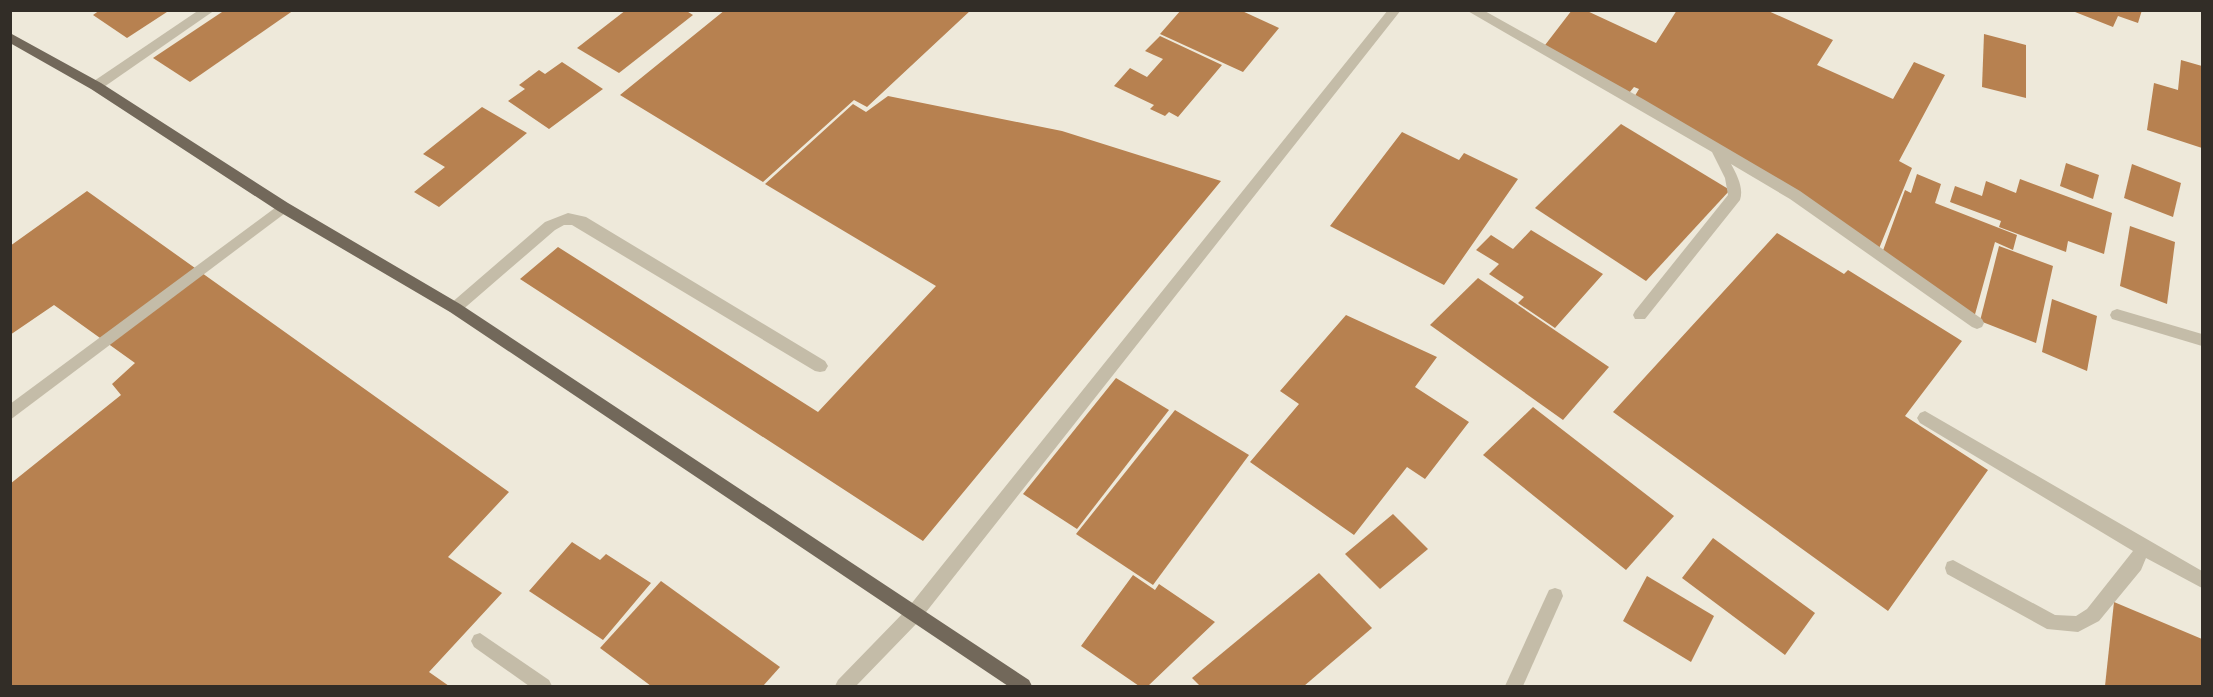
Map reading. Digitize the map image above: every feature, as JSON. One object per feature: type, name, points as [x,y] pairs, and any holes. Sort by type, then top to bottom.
[{"type":"main road","points":[[10,37],[96,86],[283,207],[455,308],[1023,687]]},
{"type":"lane","points":[[96,86],[209,10]]},
{"type":"lane","points":[[844,687],[913,615],[1395,10]]},
{"type":"lane","points":[[1472,10],[1638,102],[1795,195],[1977,323]]},
{"type":"lane","points":[[1640,315],[1735,196],[1732,178],[1717,150]]},
{"type":"lane","points":[[10,413],[283,207]]},
{"type":"lane","points":[[455,308],[550,226],[559,220],[570,218],[581,221],[820,366]]},
{"type":"lane","points":[[2117,315],[2202,340]]},
{"type":"lane","points":[[1925,418],[2143,548],[2202,580]]},
{"type":"lane","points":[[1953,568],[2053,623],[2078,624],[2093,615],[2135,564],[2143,548]]},
{"type":"lane","points":[[1514,687],[1555,596]]},
{"type":"lane","points":[[480,641],[535,684]]},
{"type":"building","points":[[100,10],[170,10],[127,38],[93,15]]},
{"type":"building","points":[[225,10],[294,10],[190,82],[153,58]]},
{"type":"building","points":[[626,10],[685,10],[693,15],[619,73],[577,48]]},
{"type":"building","points":[[725,10],[971,10],[867,107],[854,100],[763,182],[620,95]]},
{"type":"building","points":[[1181,10],[1240,10],[1279,28],[1243,72],[1160,34]]},
{"type":"building","points":[[1572,10],[1585,10],[1656,43],[1677,10],[1766,10],[1833,40],[1817,65],[1893,99],[1914,62],[1945,75],[1899,161],[1912,168],[1878,251],[1633,99],[1639,89],[1634,87],[1625,98],[1542,49]]},
{"type":"building","points":[[2070,10],[2142,10],[2138,23],[2118,16],[2113,27]]},
{"type":"building","points":[[1984,34],[2026,45],[2026,98],[1982,87]]},
{"type":"building","points":[[1160,36],[1222,65],[1178,117],[1169,112],[1165,116],[1150,109],[1154,105],[1114,86],[1130,68],[1147,77],[1163,59],[1145,51]]},
{"type":"building","points":[[2181,60],[2202,66],[2202,148],[2147,130],[2154,83],[2178,90]]},
{"type":"building","points":[[562,62],[603,89],[549,129],[508,101],[525,89],[519,85],[539,70],[545,74]]},
{"type":"building","points":[[888,96],[1062,131],[1221,181],[923,541],[520,279],[558,247],[818,412],[936,286],[765,184],[853,104],[866,112]]},
{"type":"building","points":[[482,107],[527,133],[439,207],[414,192],[445,167],[423,154]]},
{"type":"building","points":[[1621,124],[1730,190],[1646,281],[1535,208]]},
{"type":"building","points":[[1402,132],[1459,160],[1464,153],[1518,179],[1444,285],[1330,226]]},
{"type":"building","points":[[2066,163],[2099,175],[2093,199],[2060,186]]},
{"type":"building","points":[[2132,164],[2181,183],[2173,217],[2124,198]]},
{"type":"building","points":[[1917,174],[1941,184],[1935,203],[2017,235],[2013,250],[1995,242],[1974,318],[1881,256],[1905,190],[1911,193]]},
{"type":"building","points":[[2020,179],[2112,213],[2104,254],[2068,241],[2066,252],[1999,227],[2001,221],[1950,202],[1955,186],[1982,196],[1986,181],[2016,193]]},
{"type":"building","points":[[87,191],[509,492],[448,557],[502,593],[429,672],[449,686],[10,686],[10,484],[121,395],[112,384],[135,363],[54,305],[10,335],[10,246]]},
{"type":"building","points":[[2130,226],[2175,242],[2167,304],[2120,286]]},
{"type":"building","points":[[1531,230],[1603,274],[1555,328],[1518,303],[1524,297],[1489,274],[1499,264],[1476,250],[1491,235],[1513,249]]},
{"type":"building","points":[[1777,233],[1844,274],[1848,270],[1962,341],[1905,416],[1988,470],[1888,611],[1613,412]]},
{"type":"building","points":[[1999,246],[2053,266],[2036,343],[1980,321]]},
{"type":"building","points":[[1478,278],[1609,367],[1563,420],[1430,325]]},
{"type":"building","points":[[2052,299],[2097,316],[2087,371],[2042,352]]},
{"type":"building","points":[[1346,315],[1437,357],[1415,387],[1469,422],[1425,479],[1407,467],[1354,535],[1250,462],[1299,404],[1280,391]]},
{"type":"building","points":[[1116,378],[1169,410],[1077,529],[1023,494]]},
{"type":"building","points":[[1533,407],[1674,516],[1626,570],[1483,455]]},
{"type":"building","points":[[1175,410],[1249,455],[1153,585],[1076,534]]},
{"type":"building","points":[[1393,514],[1428,549],[1380,589],[1345,554]]},
{"type":"building","points":[[1713,538],[1815,613],[1785,655],[1682,578]]},
{"type":"building","points":[[572,542],[600,560],[606,554],[651,583],[603,640],[529,591]]},
{"type":"building","points":[[1319,573],[1372,628],[1304,686],[1200,686],[1192,678]]},
{"type":"building","points":[[1133,575],[1155,590],[1159,584],[1215,622],[1148,686],[1139,686],[1081,646]]},
{"type":"building","points":[[1647,576],[1714,616],[1691,662],[1623,621]]},
{"type":"building","points":[[661,581],[780,667],[763,686],[651,686],[600,648]]},
{"type":"building","points":[[2114,602],[2202,639],[2202,686],[2105,686]]}]
